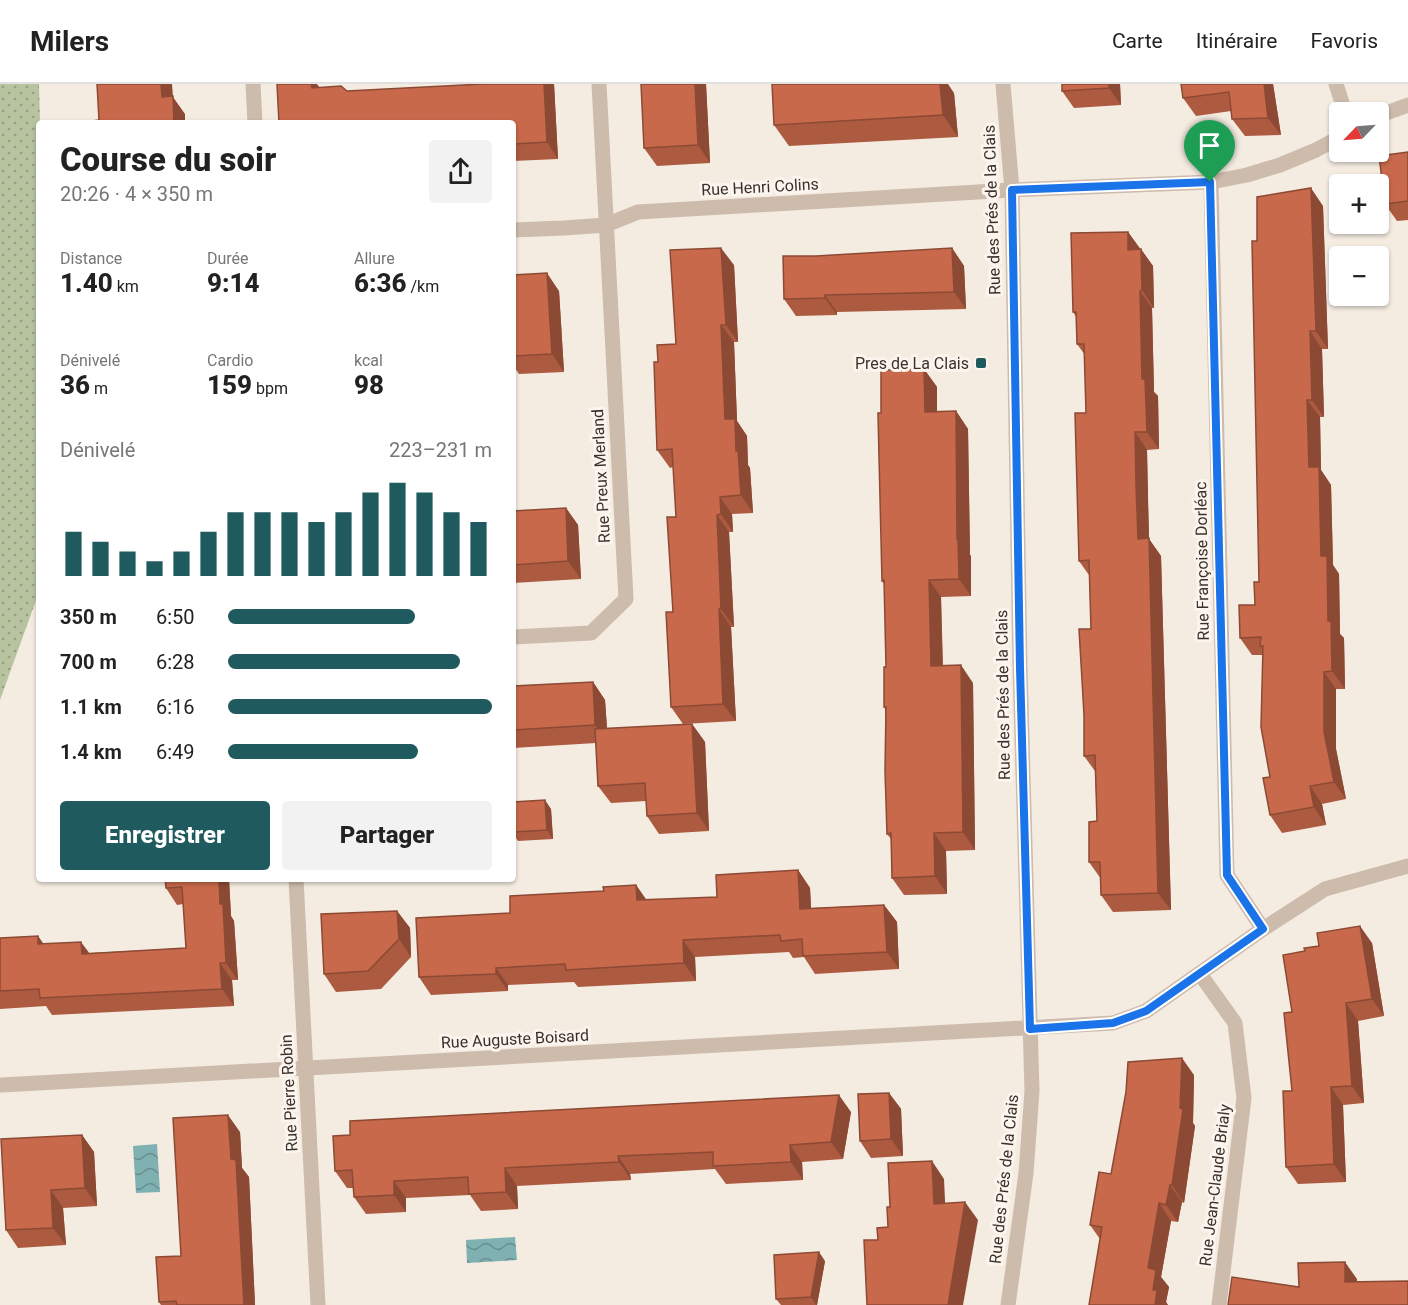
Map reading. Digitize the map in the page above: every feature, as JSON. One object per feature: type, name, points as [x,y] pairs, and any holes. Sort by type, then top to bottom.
[{"type":"street","points":[[253,84],[255,120]]},
{"type":"street","name":"Rue Preux Merland","points":[[516,637],[591,633],[626,599],[599,84]]},
{"type":"street","name":"Rue des Prés de la Clais","points":[[1003,84],[1012,190],[1020,668],[1032,1091],[1026,1173],[1008,1305]]},
{"type":"street","points":[[1336,84],[1342,102]]},
{"type":"street","points":[[1389,112],[1408,105]]},
{"type":"street","name":"Rue Henri Colins","points":[[516,230],[606,225],[638,212],[1012,190],[1210,182],[1280,165],[1329,143]]},
{"type":"street","name":"Rue Françoise Dorléac","points":[[1210,182],[1227,875],[1263,929]]},
{"type":"street","name":"Rue Auguste Boisard","points":[[2,1085],[1113,1023],[1146,1011],[1263,929],[1325,889],[1408,866]]},
{"type":"street","name":"Rue Pierre Robin","points":[[296,882],[318,1305]]},
{"type":"street","name":"Rue Jean-Claude Brialy","points":[[1200,974],[1235,1023],[1244,1098],[1219,1305]]},
{"type":"green space","points":[[0,84],[39,84],[40,120],[36,120],[36,600],[0,700]]},
{"type":"water","points":[[157,1144],[160,1192],[136,1193],[133,1146]]},
{"type":"water","points":[[515,1237],[517,1260],[467,1263],[466,1240]]},
{"type":"building","points":[[97,84],[161,84],[162,97],[173,96],[174,120],[99,120]]},
{"type":"building","points":[[277,84],[311,84],[312,88],[341,86],[347,91],[483,84],[544,84],[547,142],[516,144],[516,120],[279,120]]},
{"type":"building","points":[[641,84],[695,84],[698,145],[644,148]]},
{"type":"building","points":[[772,84],[940,84],[943,115],[774,125]]},
{"type":"building","points":[[1062,84],[1109,84],[1109,88],[1062,91]]},
{"type":"building","points":[[1181,84],[1264,84],[1268,118],[1232,119],[1229,92],[1183,98]]},
{"type":"building","points":[[1408,152],[1408,201],[1389,203],[1389,174],[1381,174],[1380,162],[1389,162],[1389,155]]},
{"type":"building","points":[[1311,188],[1316,331],[1310,331],[1312,400],[1307,400],[1309,467],[1319,467],[1321,556],[1327,556],[1328,621],[1331,621],[1332,671],[1324,672],[1324,732],[1334,782],[1310,786],[1314,807],[1270,815],[1263,778],[1270,777],[1261,727],[1263,646],[1260,646],[1261,637],[1240,638],[1239,605],[1255,605],[1254,582],[1259,582],[1252,241],[1257,241],[1257,197]]},
{"type":"building","points":[[1128,232],[1128,250],[1141,249],[1142,379],[1145,379],[1147,432],[1135,432],[1136,485],[1138,539],[1149,538],[1158,893],[1101,895],[1100,862],[1089,862],[1089,822],[1097,821],[1095,755],[1084,756],[1079,629],[1091,629],[1089,560],[1079,561],[1075,413],[1086,413],[1084,344],[1077,344],[1076,312],[1073,312],[1071,233]]},
{"type":"building","points":[[721,248],[726,325],[721,325],[725,419],[735,419],[741,495],[720,497],[721,514],[717,515],[723,704],[671,707],[666,612],[673,612],[667,517],[676,517],[672,449],[657,450],[654,362],[658,362],[657,345],[676,344],[670,250]]},
{"type":"building","points":[[952,248],[954,292],[825,295],[825,298],[784,299],[783,256]]},
{"type":"building","points":[[547,273],[552,354],[516,356],[516,275]]},
{"type":"building","points":[[924,369],[925,412],[956,411],[959,579],[929,580],[931,666],[961,665],[963,832],[934,833],[935,876],[892,878],[891,833],[887,834],[885,771],[884,667],[886,667],[878,413],[881,413],[881,370]]},
{"type":"building","points":[[566,508],[568,561],[516,565],[516,511]]},
{"type":"building","points":[[593,682],[595,725],[516,730],[516,686]]},
{"type":"building","points":[[692,724],[697,813],[647,816],[645,783],[598,786],[595,729]]},
{"type":"building","points":[[545,800],[547,830],[516,832],[516,802]]},
{"type":"building","points":[[798,870],[800,909],[884,905],[887,952],[803,956],[802,939],[781,941],[780,935],[683,940],[684,963],[566,970],[565,964],[496,968],[496,974],[419,977],[416,918],[510,913],[510,896],[604,891],[603,887],[636,885],[637,900],[717,897],[716,875]]},
{"type":"building","points":[[165,882],[219,882],[220,904],[223,904],[226,963],[220,963],[222,989],[40,998],[39,989],[0,991],[0,938],[38,936],[38,944],[81,942],[82,954],[186,948],[182,887],[166,888]]},
{"type":"building","points":[[397,911],[399,939],[368,971],[324,974],[321,914]]},
{"type":"building","points":[[1360,926],[1372,999],[1346,1003],[1352,1086],[1331,1087],[1334,1164],[1286,1167],[1283,1091],[1292,1091],[1284,1013],[1292,1012],[1283,955],[1319,946],[1317,933]]},
{"type":"building","points":[[1182,1058],[1180,1108],[1183,1109],[1172,1185],[1170,1185],[1166,1205],[1159,1203],[1148,1268],[1156,1270],[1153,1290],[1157,1290],[1155,1305],[1089,1305],[1102,1227],[1090,1225],[1099,1172],[1111,1174],[1126,1092],[1128,1062]]},
{"type":"building","points":[[889,1093],[891,1139],[860,1141],[858,1094]]},
{"type":"building","points":[[839,1095],[831,1142],[790,1145],[791,1162],[713,1166],[713,1152],[618,1156],[619,1162],[505,1168],[506,1192],[469,1194],[468,1177],[394,1181],[394,1195],[354,1197],[352,1170],[335,1171],[333,1136],[350,1135],[350,1121]]},
{"type":"building","points":[[228,1115],[231,1159],[236,1160],[244,1305],[177,1305],[176,1301],[159,1302],[156,1257],[181,1256],[173,1118]]},
{"type":"building","points":[[82,1135],[85,1188],[51,1190],[53,1228],[6,1230],[1,1139]]},
{"type":"building","points":[[932,1161],[934,1204],[965,1202],[948,1305],[867,1305],[864,1240],[878,1240],[877,1228],[888,1227],[887,1207],[890,1207],[888,1163]]},
{"type":"building","points":[[819,1252],[811,1297],[776,1299],[774,1255]]},
{"type":"building","points":[[1345,1262],[1345,1282],[1408,1281],[1408,1305],[1228,1305],[1232,1277],[1299,1287],[1298,1263]]},
{"type":"place","name":"Pres de La Clais","points":[[981,363]]},
{"type":"route","points":[[1210,182],[1227,875],[1263,929],[1146,1011],[1113,1023],[1030,1029],[1020,668],[1012,190],[1210,182]]}]
